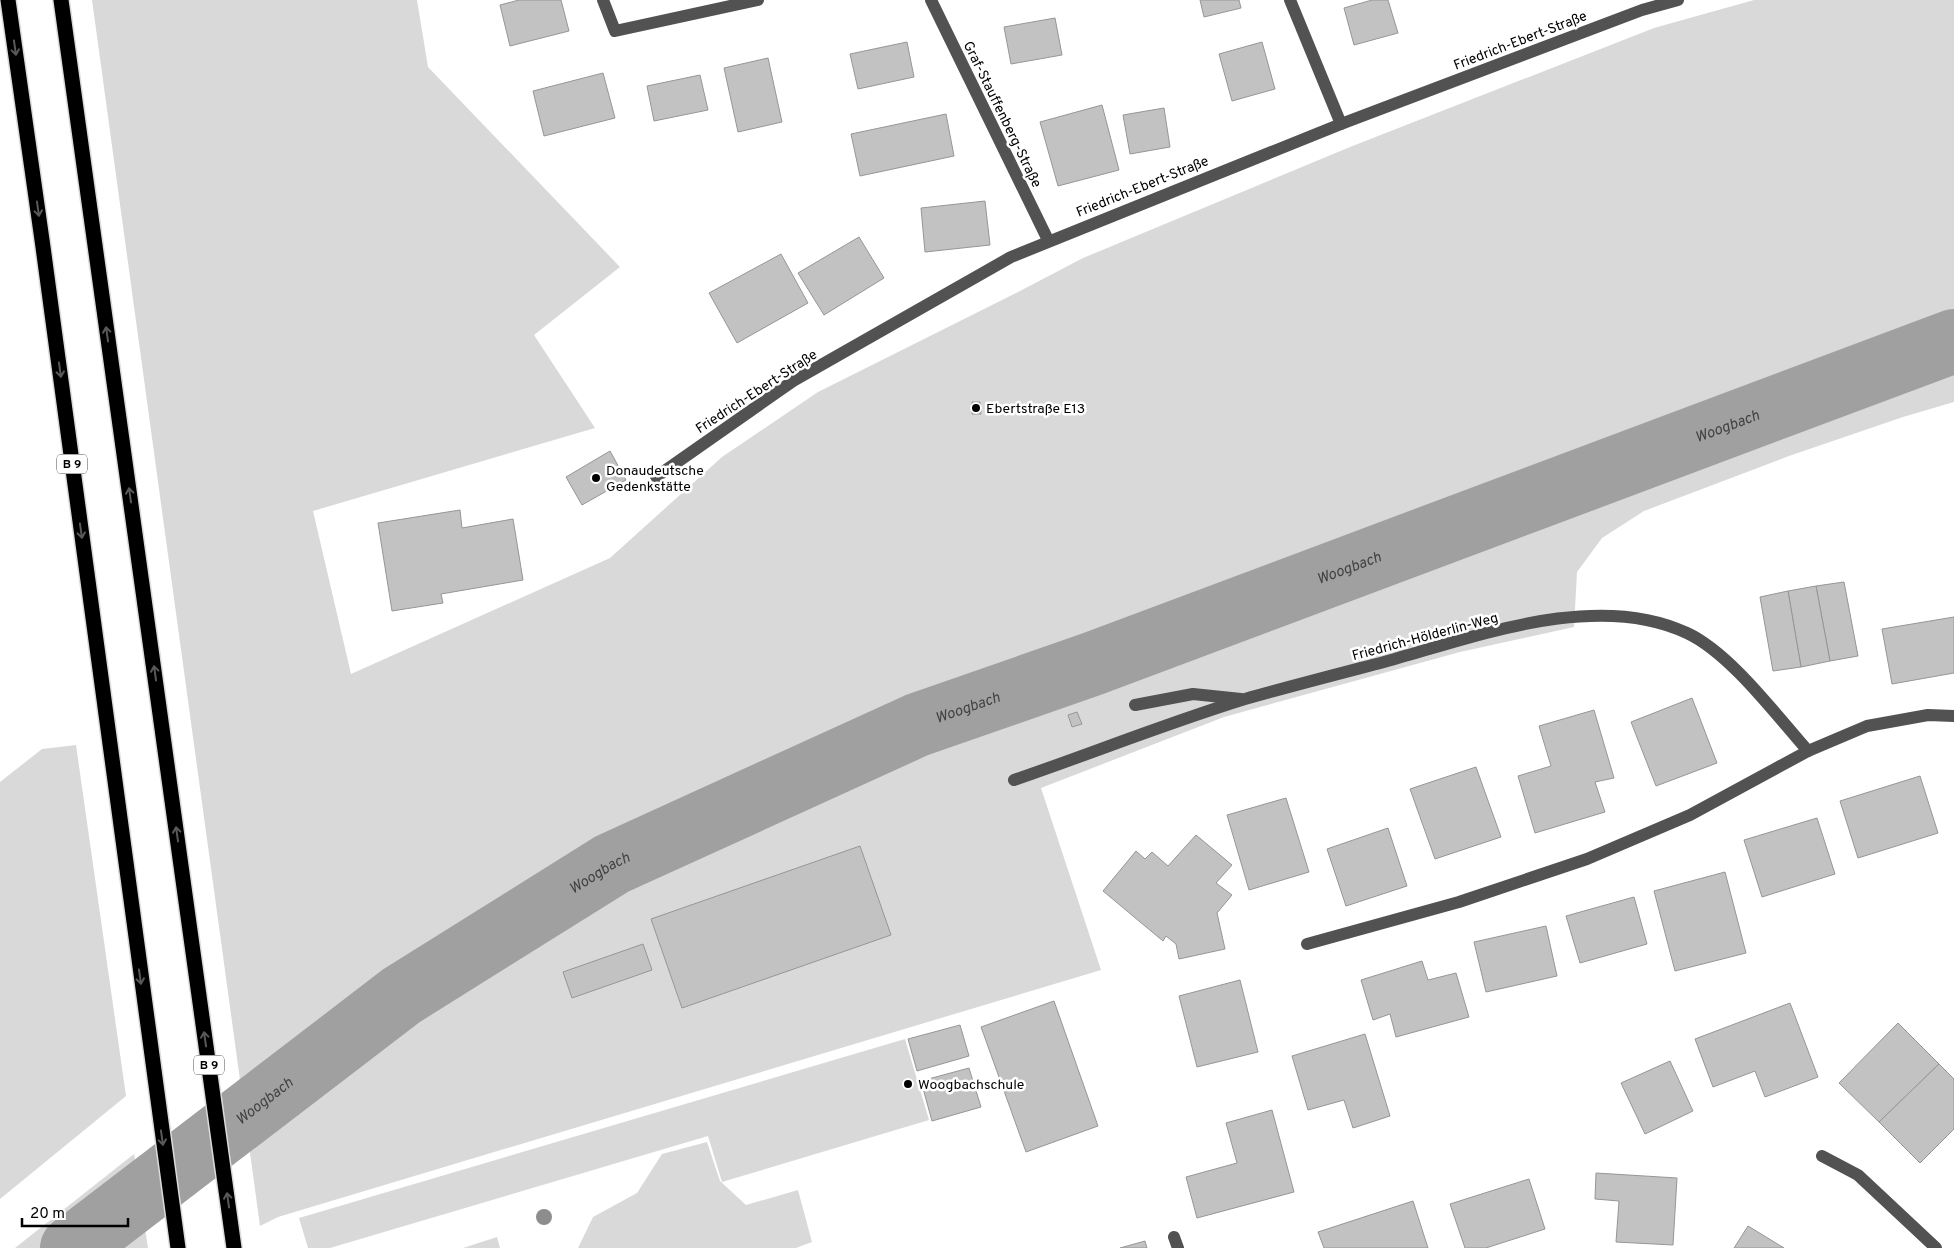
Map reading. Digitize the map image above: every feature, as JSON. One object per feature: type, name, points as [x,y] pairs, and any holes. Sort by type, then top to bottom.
[{"type":"highway","name":"B 9","points":[[8,0],[44,247],[178,1248]]},
{"type":"highway","name":"B 9","points":[[61,0],[234,1248]]},
{"type":"street","points":[[603,0],[615,31],[758,0]]},
{"type":"street","name":"Graf-Stauffenberg-Straße","points":[[931,0],[1048,240]]},
{"type":"street","points":[[1290,0],[1341,124]]},
{"type":"street","name":"Friedrich-Ebert-Straße","points":[[656,477],[793,381],[1010,257],[1048,240],[1641,5],[1678,0]]},
{"type":"street","name":"Friedrich-Hölderlin-Weg","points":[[1014,780],[1244,700],[1545,620],[1611,616],[1651,620],[1687,633],[1720,653],[1808,751]]},
{"type":"street","points":[[1135,705],[1193,694],[1244,700]]},
{"type":"street","points":[[1307,944],[1459,902],[1586,859],[1690,816],[1808,751],[1867,726],[1928,715],[1954,716]]},
{"type":"street","points":[[1822,1156],[1858,1175],[1936,1248]]},
{"type":"shaded area","points":[[92,0],[417,0],[428,67],[620,267],[534,335],[595,428],[313,511],[351,674],[610,558],[722,457],[818,392],[1083,258],[1350,147],[1654,28],[1754,0],[1954,0],[1954,402],[1903,417],[1789,456],[1644,511],[1602,538],[1577,572],[1574,627],[1460,652],[1224,717],[1041,788],[1101,970],[278,1217],[260,1226]]},
{"type":"shaded area","points":[[76,745],[126,1096],[0,1199],[0,782],[42,749]]},
{"type":"shaded area","points":[[905,1039],[929,1120],[722,1182],[708,1136],[330,1248],[308,1248],[299,1218]]},
{"type":"shaded area","points":[[707,1142],[720,1181],[746,1205],[798,1190],[812,1242],[796,1248],[578,1248],[593,1217],[637,1193],[662,1154]]},
{"type":"shaded area","points":[[134,1154],[148,1248],[15,1248]]},
{"type":"shaded area","points":[[497,1237],[500,1248],[463,1248]]},
{"type":"building","points":[[519,0],[561,0],[569,31],[510,46],[500,5]]},
{"type":"building","points":[[1200,0],[1239,0],[1241,8],[1204,17]]},
{"type":"building","points":[[1372,0],[1388,0],[1398,33],[1354,45],[1344,8]]},
{"type":"building","points":[[1055,18],[1062,55],[1011,64],[1004,27]]},
{"type":"building","points":[[907,42],[914,77],[858,89],[850,54]]},
{"type":"building","points":[[1262,42],[1275,89],[1232,101],[1219,54]]},
{"type":"building","points":[[768,58],[782,122],[738,132],[724,68]]},
{"type":"building","points":[[603,73],[615,118],[544,136],[533,91]]},
{"type":"building","points":[[700,75],[708,110],[654,121],[647,86]]},
{"type":"building","points":[[1102,105],[1119,170],[1058,186],[1040,122]]},
{"type":"building","points":[[1164,108],[1170,147],[1130,154],[1123,115]]},
{"type":"building","points":[[946,114],[954,156],[860,176],[851,134]]},
{"type":"building","points":[[985,201],[990,245],[925,252],[921,208]]},
{"type":"building","points":[[859,237],[884,278],[824,315],[798,273]]},
{"type":"building","points":[[781,254],[808,303],[737,343],[709,293]]},
{"type":"building","name":"Ebertstraße E13","points":[[972,402],[980,402],[981,414],[972,414]]},
{"type":"building","name":"Donaudeutsche Gedenkstätte","points":[[610,451],[626,480],[582,505],[566,477]]},
{"type":"building","points":[[460,510],[462,528],[513,519],[523,580],[441,594],[443,603],[392,611],[378,523]]},
{"type":"building","points":[[1844,582],[1858,656],[1830,661],[1816,586]]},
{"type":"building","points":[[1816,586],[1830,661],[1801,667],[1788,591]]},
{"type":"building","points":[[1788,591],[1801,667],[1773,671],[1760,597]]},
{"type":"building","points":[[1954,617],[1954,673],[1892,684],[1882,629]]},
{"type":"building","points":[[1692,698],[1717,763],[1656,786],[1631,722]]},
{"type":"building","points":[[1594,710],[1614,778],[1595,782],[1605,812],[1535,833],[1518,776],[1551,766],[1539,726]]},
{"type":"building","points":[[1077,712],[1082,724],[1072,727],[1068,715]]},
{"type":"building","points":[[1476,767],[1501,837],[1435,859],[1410,789]]},
{"type":"building","points":[[1920,776],[1938,833],[1858,858],[1840,801]]},
{"type":"building","points":[[1286,798],[1309,872],[1249,890],[1227,815]]},
{"type":"building","points":[[1817,818],[1835,874],[1762,897],[1744,840]]},
{"type":"building","points":[[1388,828],[1407,886],[1346,906],[1327,849]]},
{"type":"building","points":[[1196,835],[1232,865],[1216,883],[1232,895],[1217,913],[1225,949],[1179,959],[1176,944],[1166,936],[1163,941],[1103,891],[1136,851],[1145,859],[1152,852],[1168,866]]},
{"type":"building","points":[[860,846],[891,935],[682,1008],[651,919]]},
{"type":"building","points":[[1725,872],[1746,953],[1675,971],[1654,891]]},
{"type":"building","points":[[1634,897],[1647,944],[1580,963],[1566,916]]},
{"type":"building","points":[[1546,926],[1557,976],[1486,992],[1474,942]]},
{"type":"building","points":[[643,944],[652,970],[572,998],[563,972]]},
{"type":"building","points":[[1422,961],[1428,980],[1456,973],[1469,1017],[1396,1037],[1390,1014],[1373,1020],[1361,980]]},
{"type":"building","points":[[1240,980],[1258,1052],[1197,1067],[1179,996]]},
{"type":"building","points":[[1054,1001],[1098,1126],[1026,1152],[981,1027]]},
{"type":"building","points":[[1790,1003],[1818,1077],[1765,1097],[1755,1071],[1713,1087],[1695,1039]]},
{"type":"building","points":[[1898,1023],[1939,1064],[1879,1122],[1839,1083]]},
{"type":"building","points":[[960,1025],[969,1056],[917,1071],[908,1039]]},
{"type":"building","points":[[1365,1034],[1390,1116],[1353,1128],[1344,1100],[1308,1110],[1292,1056]]},
{"type":"building","points":[[1670,1061],[1693,1111],[1645,1134],[1621,1083]]},
{"type":"building","points":[[1939,1064],[1954,1079],[1954,1129],[1920,1163],[1879,1122]]},
{"type":"building","points":[[969,1068],[981,1107],[932,1121],[921,1081]]},
{"type":"building","points":[[1272,1110],[1294,1192],[1197,1218],[1186,1177],[1237,1163],[1226,1123]]},
{"type":"building","points":[[1596,1173],[1677,1178],[1673,1245],[1616,1242],[1619,1201],[1595,1199]]},
{"type":"building","points":[[1529,1179],[1545,1229],[1486,1248],[1465,1248],[1450,1204]]},
{"type":"building","points":[[1413,1201],[1428,1248],[1324,1248],[1318,1232]]},
{"type":"building","points":[[1748,1226],[1784,1248],[1734,1248]]},
{"type":"building","points":[[1145,1241],[1147,1248],[1120,1248]]},
{"type":"waterway","name":"Woogbach","points":[[72,1248],[401,996],[612,864],[917,725],[1092,664],[1954,341]]},
{"type":"waterway","points":[[1085,690],[1092,664]]},
{"type":"place","name":"Ebertstraße E13","points":[[976,408]]},
{"type":"place","name":"Donaudeutsche Gedenkstätte","points":[[596,478]]},
{"type":"place","name":"Woogbachschule","points":[[908,1084]]}]
